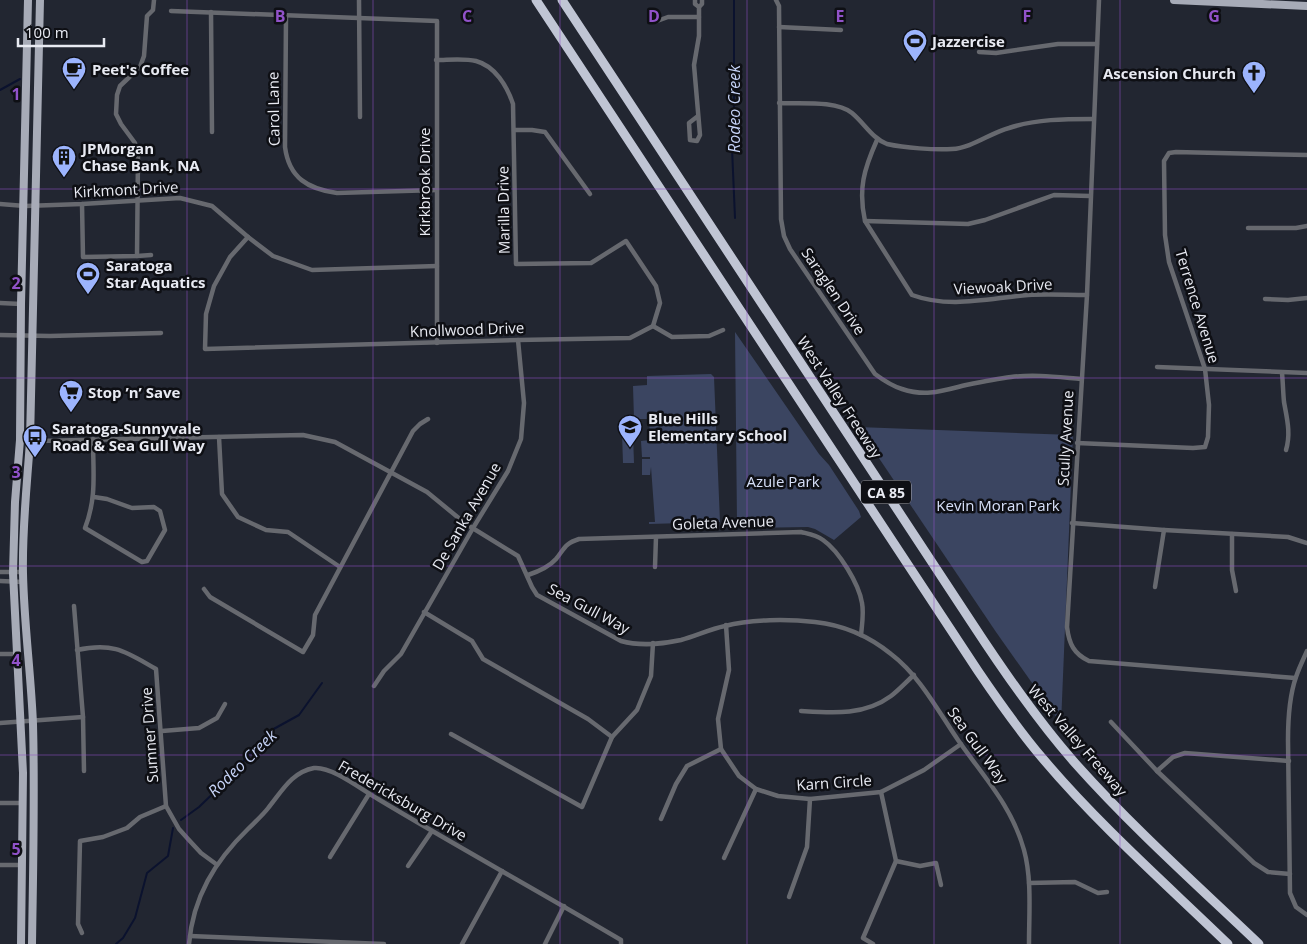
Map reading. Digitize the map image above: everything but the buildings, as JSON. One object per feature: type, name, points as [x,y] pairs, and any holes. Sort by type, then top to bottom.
[{"type":"highway","name":"CA 85","points":[[536,0],[978,671],[1015,724],[1078,798],[1228,944]]},
{"type":"highway","name":"West Valley Freeway","points":[[562,0],[1023,699],[1061,746],[1105,795],[1259,944]]},
{"type":"main road","points":[[32,944],[34,773],[23,572],[24,507],[30,441],[40,0]]},
{"type":"main road","points":[[1174,0],[1307,6]]},
{"type":"main road","points":[[21,944],[22,803],[13,573],[15,502],[20,440],[28,1]]},
{"type":"street","points":[[137,256],[138,155],[136,143],[121,124],[116,114],[117,95],[120,86],[140,66],[144,56],[147,16],[153,10],[154,0]]},
{"type":"street","points":[[359,0],[360,117]]},
{"type":"street","points":[[695,0],[698,7],[699,36],[694,65],[700,135],[697,141],[693,141],[690,140],[689,136],[689,123],[698,116]]},
{"type":"street","points":[[698,7],[702,4],[702,0]]},
{"type":"street","name":"Saraglen Drive","points":[[776,0],[779,6],[781,219],[784,236],[790,249],[875,374],[902,389],[921,393],[944,392],[1012,377],[1038,375],[1080,379]]},
{"type":"street","name":"Saraglen Drive","points":[[779,6],[782,0]]},
{"type":"street","name":"Scully Avenue","points":[[1099,0],[1086,295],[1072,523],[1068,640],[1073,650],[1080,657],[1089,661],[1295,678]]},
{"type":"street","points":[[172,11],[359,18]]},
{"type":"street","points":[[211,12],[212,132]]},
{"type":"street","name":"Carol Lane","points":[[286,16],[285,147],[286,156],[295,173],[302,181],[313,187],[337,193],[437,190]]},
{"type":"street","points":[[657,21],[668,17],[699,17]]},
{"type":"street","name":"Kirkbrook Drive","points":[[359,18],[437,21],[438,343]]},
{"type":"street","points":[[779,27],[841,30]]},
{"type":"street","points":[[979,52],[996,53],[1058,44],[1097,44]]},
{"type":"street","name":"Marilla Drive","points":[[436,60],[475,60],[487,66],[506,84],[513,104],[516,264],[591,263],[626,241],[656,286],[660,303],[653,326]]},
{"type":"street","points":[[780,103],[826,105],[846,109],[858,118],[877,140],[895,146],[952,149],[966,146],[1008,128],[1023,124],[1046,120],[1093,119]]},
{"type":"street","points":[[514,130],[545,132],[590,194]]},
{"type":"street","name":"Viewoak Drive","points":[[877,140],[867,162],[863,177],[862,207],[865,221],[912,295],[925,299],[968,302],[1030,295],[1086,295]]},
{"type":"street","name":"Terrence Avenue","points":[[1077,443],[1205,447],[1208,437],[1209,405],[1205,369],[1182,303],[1168,253],[1164,215],[1164,161],[1169,153],[1307,155]]},
{"type":"street","points":[[865,221],[968,224],[986,220],[1054,195],[1090,196]]},
{"type":"street","name":"Kirkmont Drive","points":[[0,204],[25,206],[180,198],[212,206],[248,238],[273,256],[312,270],[437,266]]},
{"type":"street","points":[[82,204],[83,257],[151,255]]},
{"type":"street","points":[[1248,228],[1296,228],[1307,226]]},
{"type":"street","name":"Knollwood Drive","points":[[248,238],[230,257],[214,286],[206,314],[205,349],[630,338],[653,326]]},
{"type":"street","points":[[1265,299],[1288,300],[1307,298]]},
{"type":"street","points":[[0,303],[22,304]]},
{"type":"street","points":[[653,326],[672,337],[709,336],[723,330]]},
{"type":"street","points":[[0,335],[50,336],[161,333]]},
{"type":"street","name":"De Sanka Avenue","points":[[374,686],[384,671],[400,654],[472,528],[508,471],[521,439],[524,403],[518,340]]},
{"type":"street","points":[[1157,367],[1307,373]]},
{"type":"street","points":[[1282,373],[1284,400],[1289,426],[1286,450]]},
{"type":"street","points":[[204,589],[210,597],[303,652],[313,634],[315,615],[390,472],[412,431],[428,419]]},
{"type":"street","name":"Sea Gull Way","points":[[20,440],[303,435],[335,442],[427,492],[472,528],[518,556],[538,595],[610,636],[628,643],[681,640],[726,625],[759,621],[816,622],[861,635],[892,654],[914,675],[999,796],[1015,822],[1025,852],[1029,883],[1029,944]]},
{"type":"street","points":[[219,437],[222,494],[238,517],[266,530],[288,532],[340,567]]},
{"type":"street","points":[[93,439],[94,497],[91,514],[85,528],[142,562],[147,561],[165,530],[160,511],[154,507],[132,508],[107,499],[94,497]]},
{"type":"street","points":[[1072,523],[1288,537],[1307,543]]},
{"type":"street","points":[[1155,587],[1164,530]]},
{"type":"street","name":"Goleta Avenue","points":[[528,575],[554,561],[568,543],[579,539],[792,532],[813,535],[824,540],[834,549],[857,586],[862,603],[861,635]]},
{"type":"street","points":[[1232,534],[1232,570],[1236,591]]},
{"type":"street","points":[[655,567],[656,537]]},
{"type":"street","points":[[0,572],[23,572]]},
{"type":"street","points":[[0,581],[23,582]]},
{"type":"street","points":[[74,606],[83,717],[84,771]]},
{"type":"street","points":[[424,612],[472,641],[483,659],[588,719],[612,737]]},
{"type":"street","name":"Karn Circle","points":[[726,625],[729,670],[718,719],[721,749],[739,776],[756,789],[778,796],[810,799],[881,792],[924,770],[961,744]]},
{"type":"street","points":[[452,734],[582,807],[612,737],[637,710],[651,676],[653,643]]},
{"type":"street","name":"Sumner Drive","points":[[77,650],[116,648],[125,651],[156,669],[166,806],[179,829],[201,853],[216,864]]},
{"type":"street","points":[[1307,652],[1295,678],[1288,716],[1290,893],[1296,907],[1307,916]]},
{"type":"street","points":[[0,654],[16,654]]},
{"type":"street","points":[[801,711],[837,714],[871,708],[891,696],[914,675]]},
{"type":"street","points":[[162,731],[199,728],[217,718],[225,704]]},
{"type":"street","points":[[0,724],[83,717]]},
{"type":"street","points":[[1111,722],[1157,771],[1254,863],[1268,872],[1290,874]]},
{"type":"street","points":[[661,819],[676,784],[687,766],[721,749]]},
{"type":"street","points":[[1157,771],[1173,757],[1186,754],[1289,761]]},
{"type":"street","name":"Fredericksburg Drive","points":[[189,944],[195,910],[216,864],[236,840],[268,808],[291,779],[303,771],[316,768],[339,774],[369,794],[564,906],[621,942]]},
{"type":"street","points":[[724,858],[756,789]]},
{"type":"street","points":[[873,944],[864,938],[896,860],[881,792]]},
{"type":"street","points":[[330,857],[369,794]]},
{"type":"street","points":[[788,897],[807,846],[810,799]]},
{"type":"street","points":[[0,803],[22,803]]},
{"type":"street","points":[[82,933],[78,924],[80,841],[103,837],[127,828],[140,817],[166,806]]},
{"type":"street","points":[[408,866],[432,831]]},
{"type":"street","points":[[896,860],[920,866],[936,863],[941,886]]},
{"type":"street","points":[[0,865],[21,865]]},
{"type":"street","points":[[462,944],[502,871]]},
{"type":"street","points":[[1029,883],[1075,882],[1098,893],[1107,892]]},
{"type":"street","points":[[544,944],[564,906]]},
{"type":"street","points":[[190,936],[384,944]]},
{"type":"green space","name":"Azule Park","points":[[735,332],[819,454],[829,465],[859,511],[861,517],[834,540],[808,527],[749,528],[737,523]]},
{"type":"green space","points":[[711,374],[714,377],[720,522],[649,524],[649,522],[655,522],[651,467],[650,475],[642,475],[642,459],[650,459],[650,457],[642,457],[641,441],[650,440],[649,419],[634,419],[633,386],[647,385],[647,376]]},
{"type":"green space","name":"Kevin Moran Park","points":[[858,427],[1073,435],[1061,724],[996,632]]},
{"type":"green space","points":[[622,434],[633,434],[634,463],[623,463]]},
{"type":"waterway","name":"Rodeo Creek","points":[[734,0],[734,114],[732,148],[735,218]]},
{"type":"waterway","points":[[0,90],[20,79]]},
{"type":"waterway","name":"Rodeo Creek","points":[[181,820],[199,807],[227,780],[270,731],[299,715],[322,683]]},
{"type":"waterway","name":"Rodeo Creek","points":[[116,944],[123,938],[135,918],[147,873],[168,856],[173,828]]},
{"type":"place","name":"Jazzercise","points":[[915,62]]},
{"type":"place","name":"Peet's Coffee","points":[[74,90]]},
{"type":"place","name":"Ascension Church","points":[[1254,94]]},
{"type":"place","name":"JPMorgan Chase Bank, NA","points":[[64,178]]},
{"type":"place","name":"Saratoga Star Aquatics","points":[[88,295]]},
{"type":"place","name":"Stop ’n’ Save","points":[[71,413]]},
{"type":"place","name":"Blue Hills Elementary School","points":[[630,448]]},
{"type":"place","name":"Saratoga-Sunnyvale Road & Sea Gull Way","points":[[35,458]]}]
